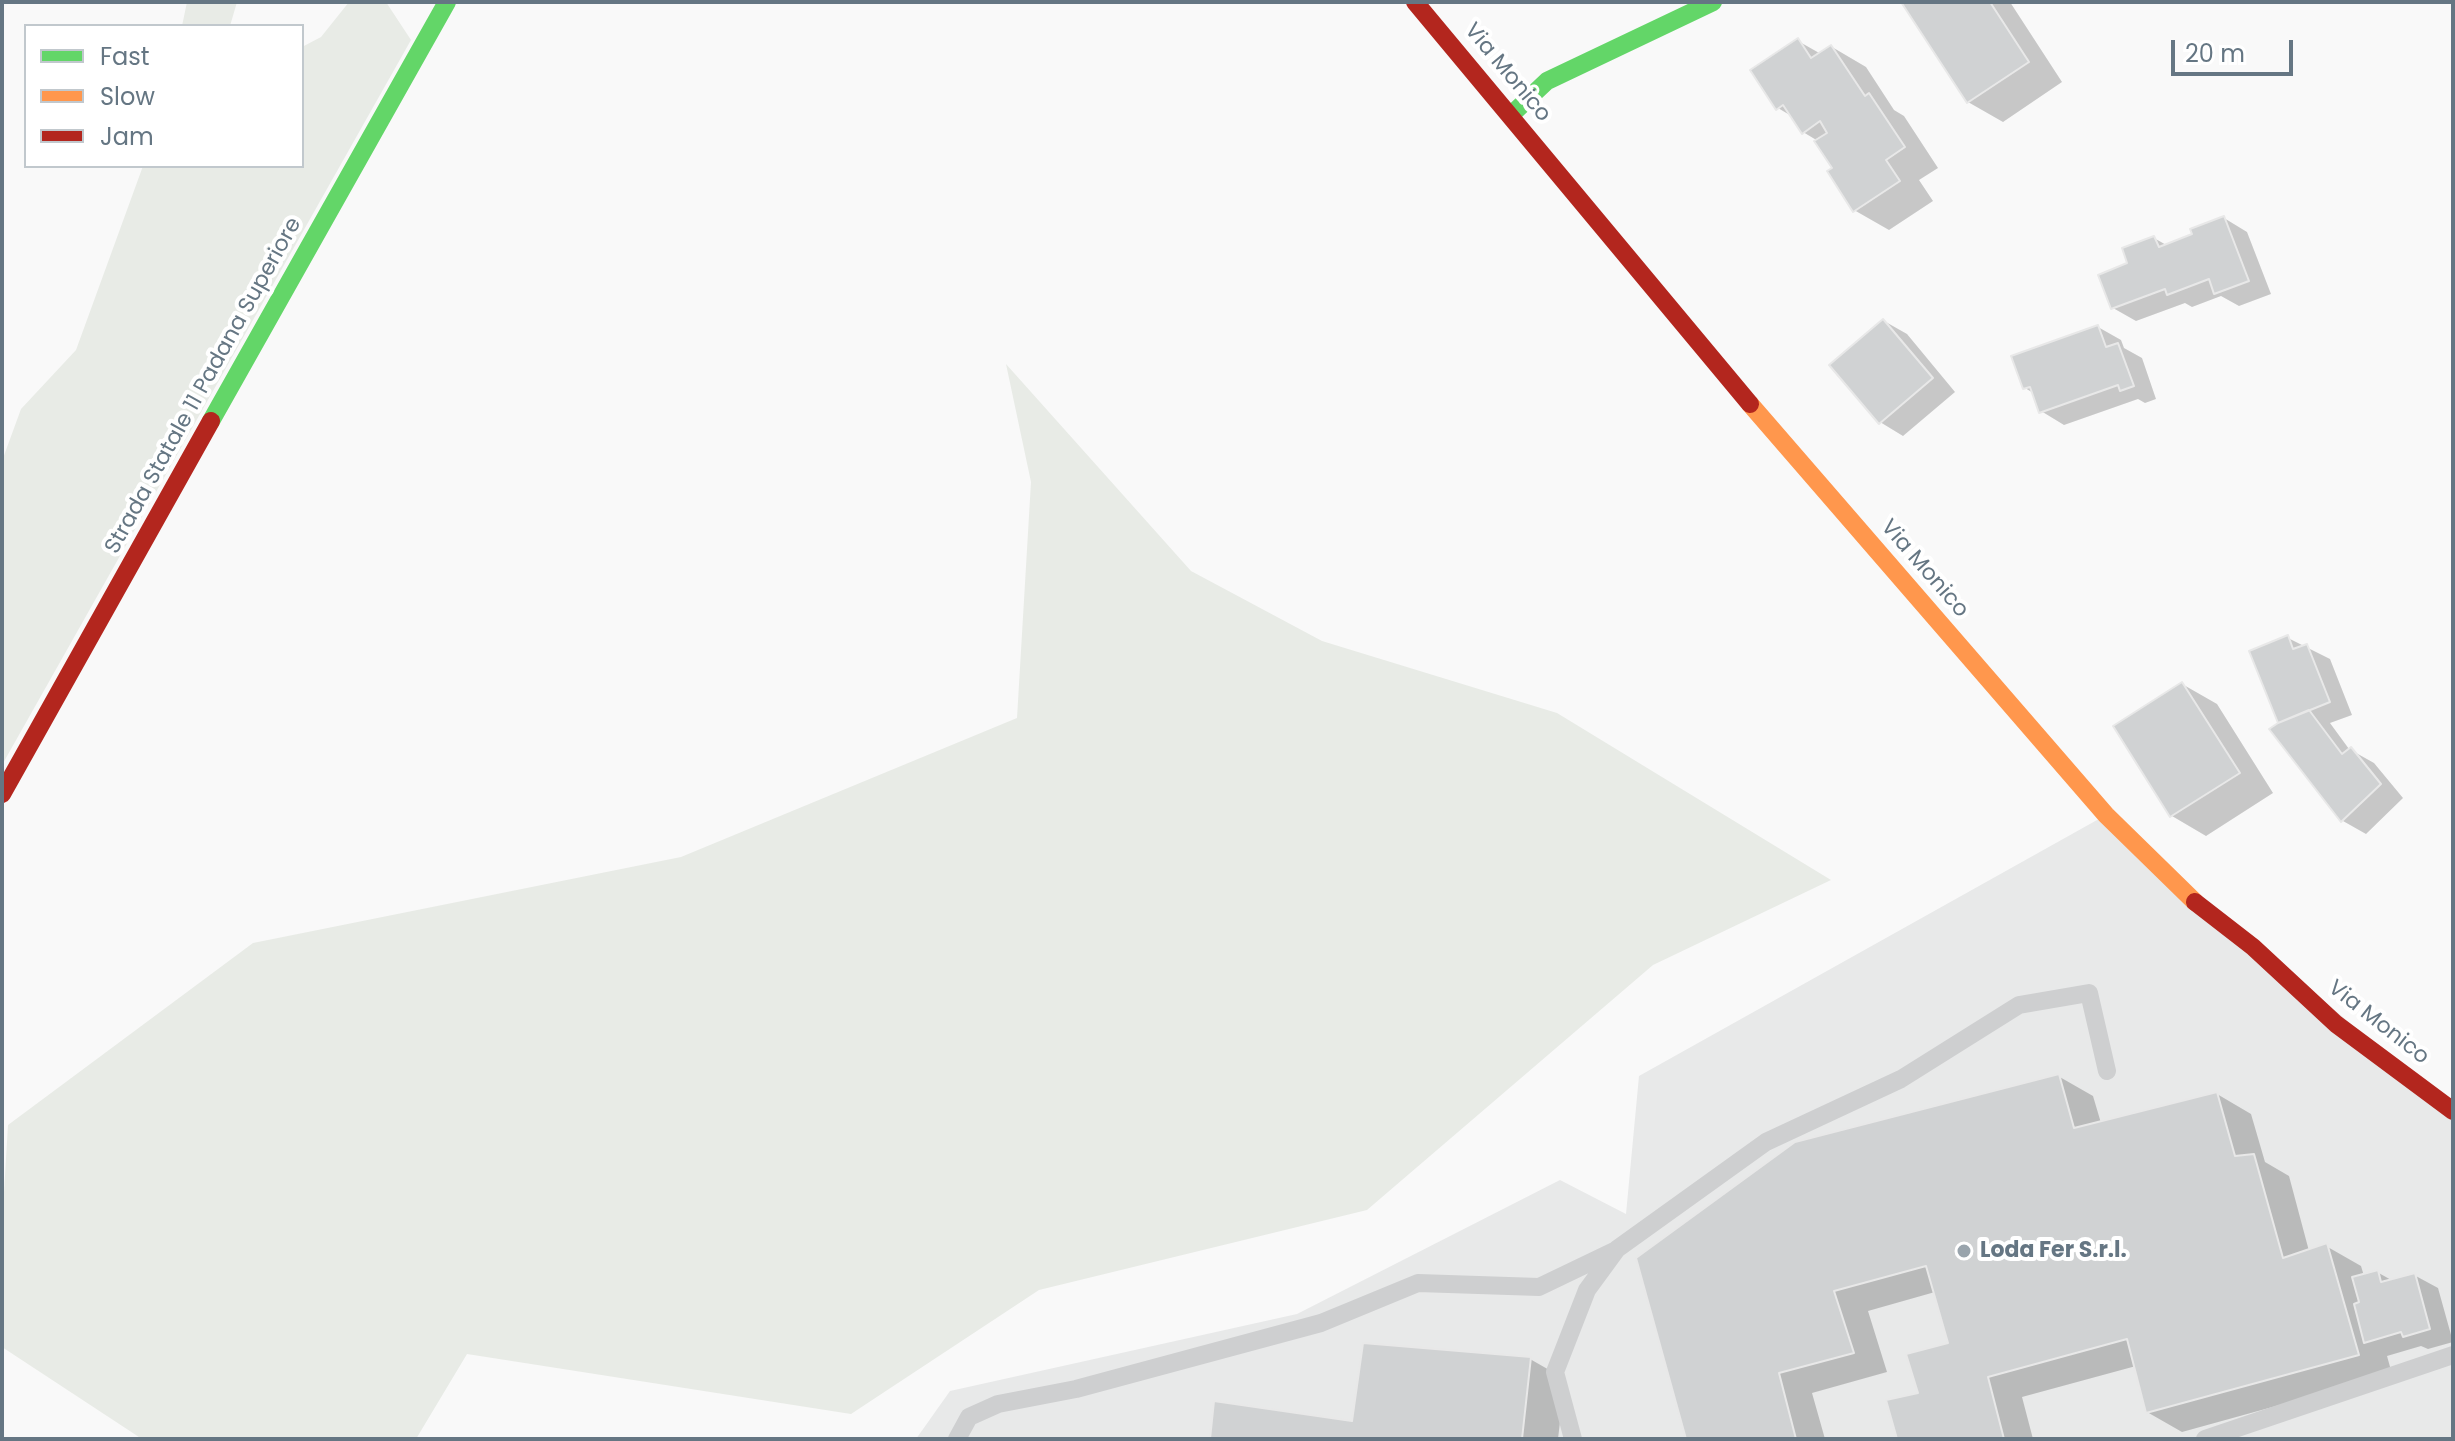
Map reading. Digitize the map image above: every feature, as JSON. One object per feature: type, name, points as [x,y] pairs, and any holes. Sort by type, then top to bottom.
[{"type":"main road","name":"Strada Statale 11 Padana Superiore","points":[[2,794],[447,2]]},
{"type":"main road","name":"Via Monico","points":[[1415,2],[1726,376],[2106,815],[2187,895],[2253,947],[2336,1024],[2453,1111]]},
{"type":"main road","points":[[1511,115],[1547,81],[1713,2]]},
{"type":"lane","points":[[957,1439],[969,1417],[998,1404],[1076,1389],[1321,1323],[1418,1283],[1539,1287],[1617,1249],[1766,1142],[1901,1079],[2019,1005],[2089,993],[2107,1071]]},
{"type":"lane","points":[[1573,1439],[1555,1372],[1587,1290],[1617,1249]]},
{"type":"lane","points":[[2205,1439],[2453,1355]]},
{"type":"shaded area","points":[[187,2],[237,2],[231,24],[182,24]]},
{"type":"shaded area","points":[[349,2],[386,2],[411,40],[2,765],[2,461],[21,409],[76,350],[142,168],[304,168],[304,46],[321,37]]},
{"type":"shaded area","points":[[1006,364],[1191,571],[1322,641],[1557,713],[1831,880],[1653,965],[1367,1210],[1039,1290],[851,1414],[467,1354],[416,1439],[142,1439],[2,1347],[2,1226],[8,1125],[253,943],[681,857],[1017,718],[1031,482]]},
{"type":"shaded area","points":[[2106,815],[2453,1111],[2453,1439],[916,1439],[950,1391],[1297,1314],[1560,1180],[1626,1214],[1639,1076]]},
{"type":"building","points":[[1901,2],[1990,2],[2029,62],[1967,103]]},
{"type":"building","points":[[1798,38],[1811,58],[1831,45],[1865,96],[1869,93],[1905,147],[1886,160],[1900,181],[1853,212],[1827,171],[1832,168],[1814,141],[1827,133],[1820,121],[1802,134],[1783,105],[1776,110],[1750,70]]},
{"type":"building","points":[[2224,216],[2249,281],[2214,294],[2209,279],[2167,295],[2165,289],[2111,309],[2098,275],[2127,263],[2122,248],[2154,236],[2159,247],[2192,234],[2190,229]]},
{"type":"building","points":[[1883,319],[1933,378],[1879,424],[1829,365]]},
{"type":"building","points":[[2098,325],[2106,347],[2118,343],[2134,386],[2120,391],[2118,385],[2039,413],[2030,387],[2023,389],[2011,356]]},
{"type":"building","points":[[2288,635],[2293,649],[2307,644],[2330,702],[2278,723],[2249,651]]},
{"type":"building","points":[[2182,682],[2240,773],[2170,817],[2113,726]]},
{"type":"building","points":[[2309,710],[2342,754],[2351,747],[2381,784],[2341,822],[2269,729]]},
{"type":"building","name":"Loda Fer S.r.l.","points":[[2059,1074],[2074,1128],[2217,1092],[2235,1156],[2254,1154],[2283,1258],[2327,1243],[2359,1355],[2146,1413],[2127,1339],[1988,1377],[2004,1439],[1897,1439],[1886,1400],[1918,1393],[1906,1354],[1948,1343],[1926,1266],[1834,1291],[1854,1353],[1779,1373],[1796,1439],[1686,1439],[1636,1258],[1795,1142]]},
{"type":"building","points":[[2378,1270],[2381,1282],[2415,1273],[2430,1329],[2403,1337],[2401,1332],[2364,1343],[2354,1304],[2359,1302],[2352,1277]]},
{"type":"building","points":[[1363,1343],[1531,1357],[1522,1439],[1210,1439],[1214,1401],[1352,1421]]},
{"type":"traffic: fast","points":[[211,421],[447,2]]},
{"type":"traffic: fast","points":[[1511,115],[1547,81],[1713,2]]},
{"type":"traffic: slow","points":[[1750,404],[2106,815],[2195,902]]},
{"type":"traffic: jam","points":[[1415,2],[1750,404]]},
{"type":"traffic: jam","points":[[2,794],[211,421]]},
{"type":"traffic: jam","points":[[2195,902],[2253,947],[2336,1024],[2453,1111]]},
{"type":"place","name":"Loda Fer S.r.l.","points":[[1964,1251]]}]
